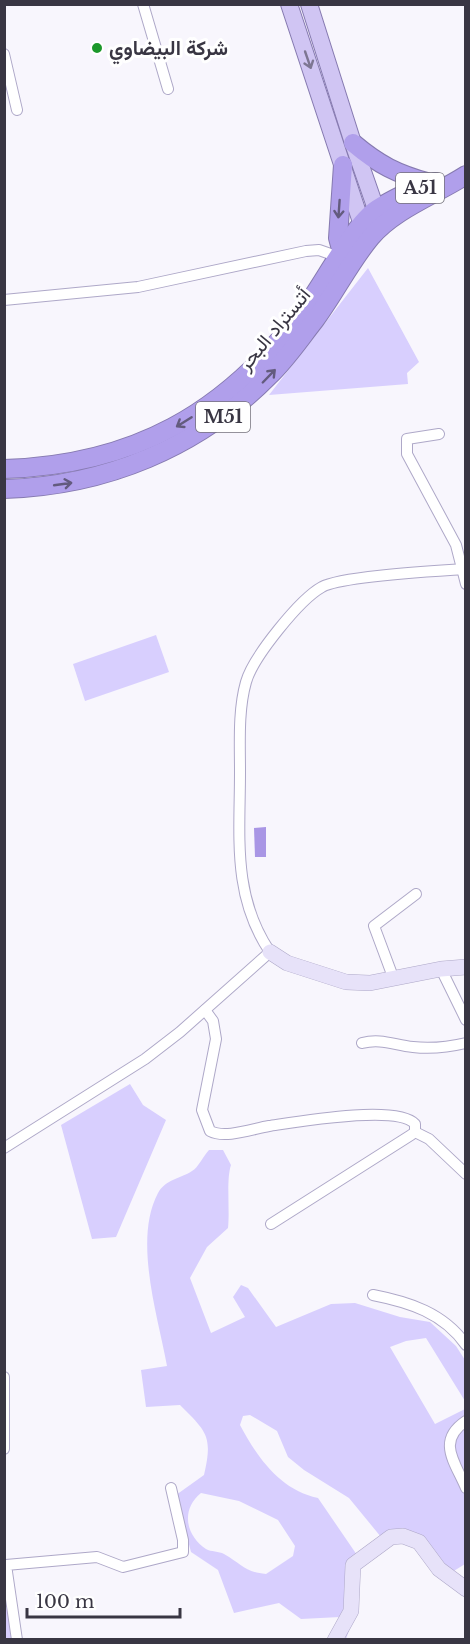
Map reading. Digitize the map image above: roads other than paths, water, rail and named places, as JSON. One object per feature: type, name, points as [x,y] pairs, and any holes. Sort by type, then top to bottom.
[{"type":"highway","points":[[352,143],[378,164],[399,175],[430,183]]},
{"type":"highway","points":[[340,255],[338,238],[343,165]]},
{"type":"highway","name":"A51","points":[[367,231],[382,216],[430,183],[465,174]]},
{"type":"highway","name":"A51","points":[[382,216],[465,174]]},
{"type":"highway","name":"أتستراد البحر","points":[[4,469],[42,468],[103,456],[170,430],[208,407],[244,377],[271,348],[302,312],[340,255],[367,231]]},
{"type":"highway","name":"أتستراد البحر","points":[[4,489],[33,488],[84,481],[129,467],[175,447],[222,418],[270,376],[316,319],[367,231]]},
{"type":"main road","points":[[289,4],[367,231]]},
{"type":"main road","points":[[309,4],[352,143],[382,216]]},
{"type":"street","points":[[143,4],[168,89]]},
{"type":"street","points":[[4,54],[17,110]]},
{"type":"street","points":[[4,300],[138,287],[306,251],[319,250],[340,255]]},
{"type":"street","points":[[439,434],[407,439],[407,454],[446,523],[464,569],[465,584]]},
{"type":"street","points":[[464,569],[340,581],[321,587],[310,595],[272,639],[249,672],[245,684],[240,736],[239,868],[248,908],[270,952],[287,963],[346,982],[370,983],[393,977],[465,967]]},
{"type":"street","points":[[393,977],[374,926],[416,894]]},
{"type":"street","points":[[4,1148],[145,1059],[270,952]]},
{"type":"street","points":[[441,969],[465,1020]]},
{"type":"street","points":[[205,1010],[215,1028],[216,1039],[202,1110],[210,1131],[223,1133],[284,1124],[375,1116],[406,1118],[415,1124],[415,1132]]},
{"type":"street","points":[[362,1043],[381,1040],[414,1047],[434,1047],[465,1043]]},
{"type":"street","points":[[415,1132],[429,1139],[465,1174]]},
{"type":"street","points":[[271,1224],[415,1132]]},
{"type":"street","points":[[373,1295],[407,1302],[433,1313],[458,1335],[465,1345]]},
{"type":"street","points":[[4,1377],[4,1449]]},
{"type":"street","points":[[465,1420],[453,1429],[450,1438],[453,1459],[465,1488]]},
{"type":"street","points":[[17,1640],[6,1565],[97,1557],[123,1567],[183,1552],[183,1540],[171,1488]]},
{"type":"street","points":[[335,1640],[351,1611],[353,1565],[391,1537],[403,1536],[419,1542],[440,1569],[465,1589]]},
{"type":"place","name":"شركة البيضاوي","points":[[97,48]]}]
